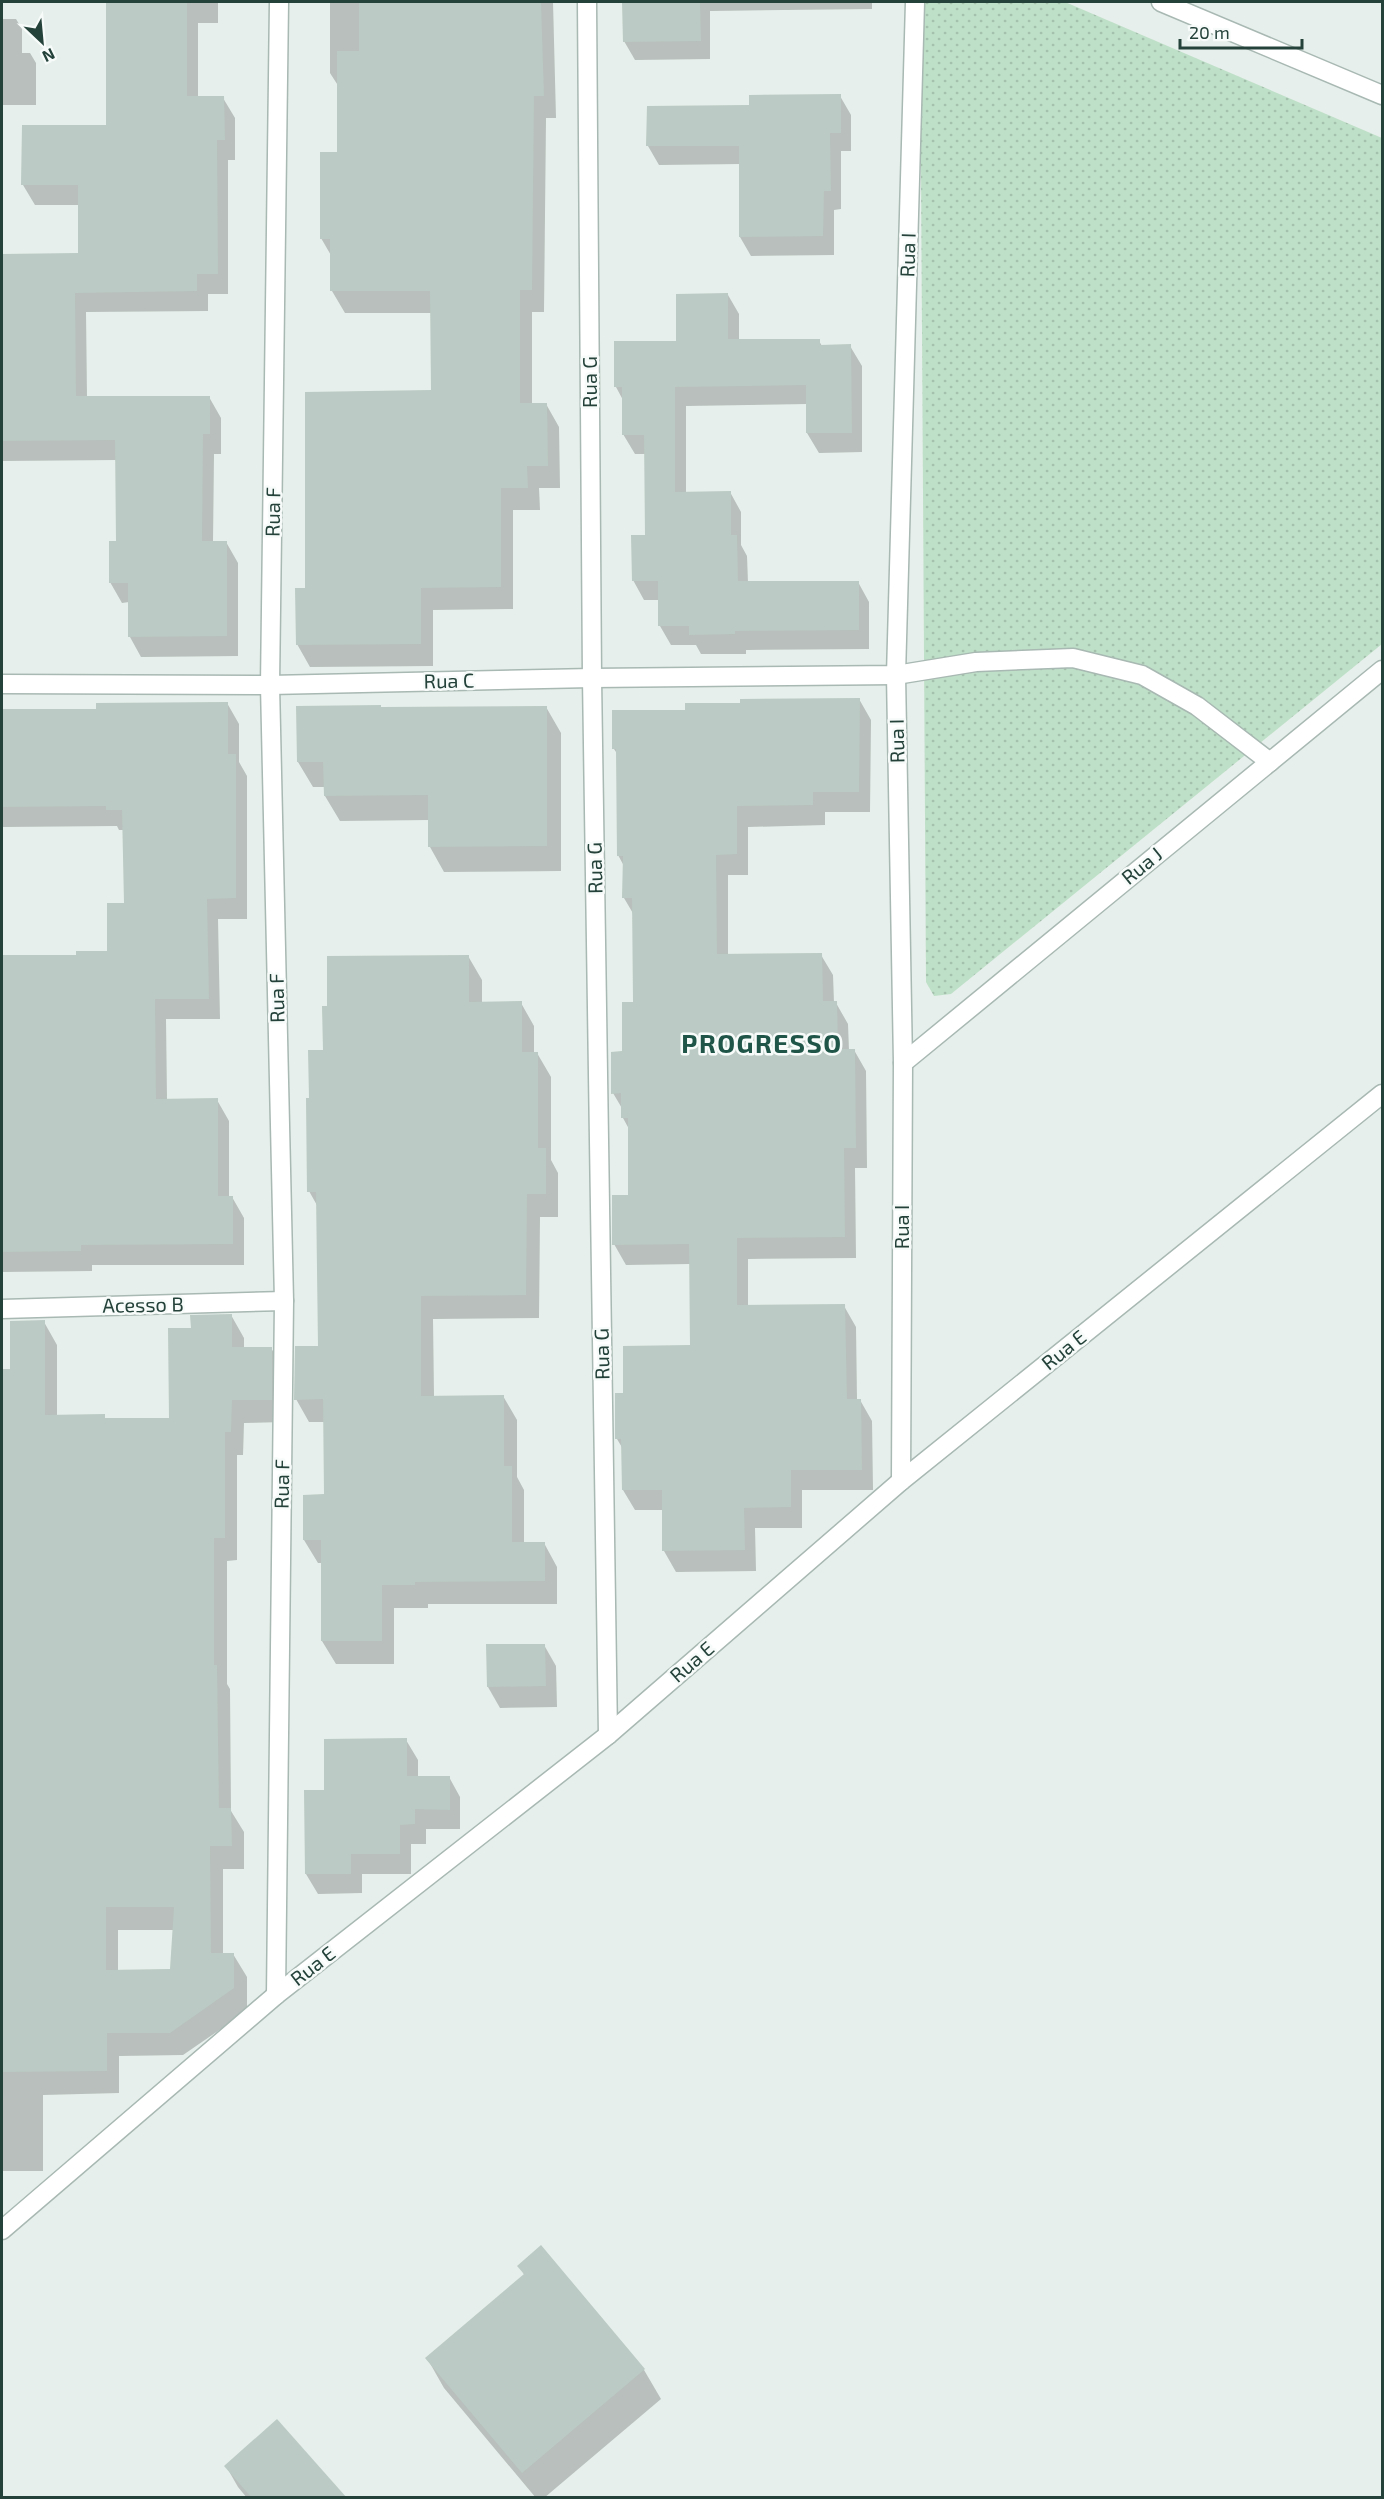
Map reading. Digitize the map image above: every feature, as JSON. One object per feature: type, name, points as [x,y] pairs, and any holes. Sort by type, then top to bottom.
[{"type":"street","name":"Rua F","points":[[276,1995],[284,1301],[270,686],[279,2]]},
{"type":"street","name":"Rua G","points":[[587,2],[592,678],[608,1735]]},
{"type":"street","name":"Rua I","points":[[901,1480],[903,1063],[896,675],[915,2]]},
{"type":"street","points":[[1161,2],[1383,95]]},
{"type":"street","name":"Rua C","points":[[2,684],[270,686],[592,678],[896,675],[976,662],[1073,658],[1142,675],[1197,706],[1270,762]]},
{"type":"street","name":"Rua J","points":[[903,1063],[1383,670]]},
{"type":"street","name":"Rua E","points":[[2,2230],[276,1995],[608,1735],[901,1480],[1383,1094]]},
{"type":"street","name":"Acesso B","points":[[2,1309],[284,1301]]},
{"type":"green space","points":[[920,2],[1065,2],[1382,138],[1382,644],[951,994],[934,996],[926,982]]},
{"type":"building","points":[[106,2],[187,2],[187,96],[224,96],[225,140],[217,140],[218,274],[197,274],[197,291],[75,293],[76,396],[210,396],[210,434],[203,434],[202,541],[227,541],[227,636],[128,637],[128,583],[109,583],[109,541],[116,541],[115,440],[2,441],[2,254],[78,253],[78,185],[21,185],[22,125],[106,125]]},
{"type":"building","points":[[359,2],[541,2],[544,96],[534,96],[532,290],[520,290],[520,403],[547,403],[548,466],[527,466],[528,488],[501,488],[501,587],[421,588],[421,644],[296,645],[295,588],[305,588],[305,392],[431,390],[430,291],[330,291],[330,239],[320,239],[320,152],[337,152],[337,51],[359,51]]},
{"type":"building","points":[[622,2],[700,2],[701,41],[623,42]]},
{"type":"building","points":[[841,94],[841,133],[830,133],[831,191],[824,191],[823,236],[739,237],[739,146],[646,146],[647,106],[749,105],[749,95]]},
{"type":"building","points":[[728,293],[728,339],[820,339],[820,345],[851,344],[852,433],[806,433],[806,385],[675,387],[675,492],[731,491],[731,535],[737,535],[738,581],[859,581],[859,630],[735,631],[735,634],[689,635],[689,626],[658,626],[658,581],[632,581],[631,535],[645,535],[644,435],[622,435],[622,387],[614,387],[614,341],[676,341],[676,294]]},
{"type":"building","points":[[860,698],[859,792],[813,792],[813,805],[737,806],[737,854],[716,855],[717,954],[822,953],[823,1001],[837,1001],[838,1049],[855,1049],[856,1148],[844,1148],[845,1237],[737,1238],[737,1305],[845,1304],[847,1399],[861,1399],[862,1470],[791,1470],[791,1507],[744,1508],[745,1550],[662,1551],[662,1490],[622,1490],[621,1439],[615,1439],[615,1393],[623,1393],[623,1346],[690,1345],[689,1244],[612,1245],[612,1195],[628,1195],[628,1118],[621,1118],[621,1093],[611,1094],[611,1052],[622,1051],[622,1002],[633,1002],[632,898],[622,898],[623,856],[617,856],[616,749],[612,749],[612,710],[685,710],[685,703],[740,703],[740,699]]},
{"type":"building","points":[[228,702],[228,754],[236,754],[236,898],[207,899],[209,999],[155,999],[156,1099],[218,1098],[218,1196],[233,1196],[233,1244],[81,1245],[81,1251],[2,1252],[2,955],[76,955],[76,951],[107,951],[107,903],[124,903],[122,810],[106,810],[106,806],[2,807],[2,709],[96,709],[96,703]]},
{"type":"building","points":[[381,705],[381,707],[547,706],[547,846],[428,847],[428,795],[324,796],[323,762],[297,762],[296,706]]},
{"type":"building","points":[[469,955],[469,1002],[522,1001],[522,1052],[538,1052],[538,1148],[546,1148],[546,1194],[527,1194],[526,1295],[421,1296],[421,1396],[504,1395],[504,1466],[512,1466],[512,1542],[545,1542],[545,1581],[415,1582],[415,1585],[382,1585],[382,1641],[321,1641],[321,1540],[303,1540],[303,1495],[324,1494],[323,1399],[294,1400],[295,1346],[318,1346],[316,1192],[307,1192],[306,1098],[309,1098],[308,1050],[323,1050],[322,1006],[327,1006],[327,956]]},
{"type":"building","points":[[232,1314],[232,1347],[272,1347],[272,1400],[232,1400],[231,1432],[225,1432],[225,1538],[214,1538],[214,1665],[217,1665],[219,1808],[231,1808],[232,1846],[210,1846],[211,1953],[234,1953],[234,1988],[170,2033],[107,2033],[107,2071],[2,2072],[2,1369],[10,1369],[10,1321],[45,1320],[45,1415],[105,1414],[105,1418],[169,1418],[168,1328],[191,1328],[190,1315]],"holes":[[[106,1907],[174,1907],[170,1969],[106,1970]]]},
{"type":"building","points":[[486,1644],[545,1644],[546,1686],[487,1687]]},
{"type":"building","points":[[407,1738],[407,1776],[450,1776],[450,1810],[415,1809],[415,1824],[400,1825],[400,1854],[351,1854],[351,1874],[305,1874],[304,1790],[324,1790],[324,1739]]},
{"type":"building","points":[[541,2245],[645,2369],[522,2473],[425,2358],[524,2274],[517,2266]]},
{"type":"building","points":[[277,2419],[347,2498],[252,2498],[224,2466]]},
{"type":"district","name":"PROGRESSO","points":[[762,1044]]}]
